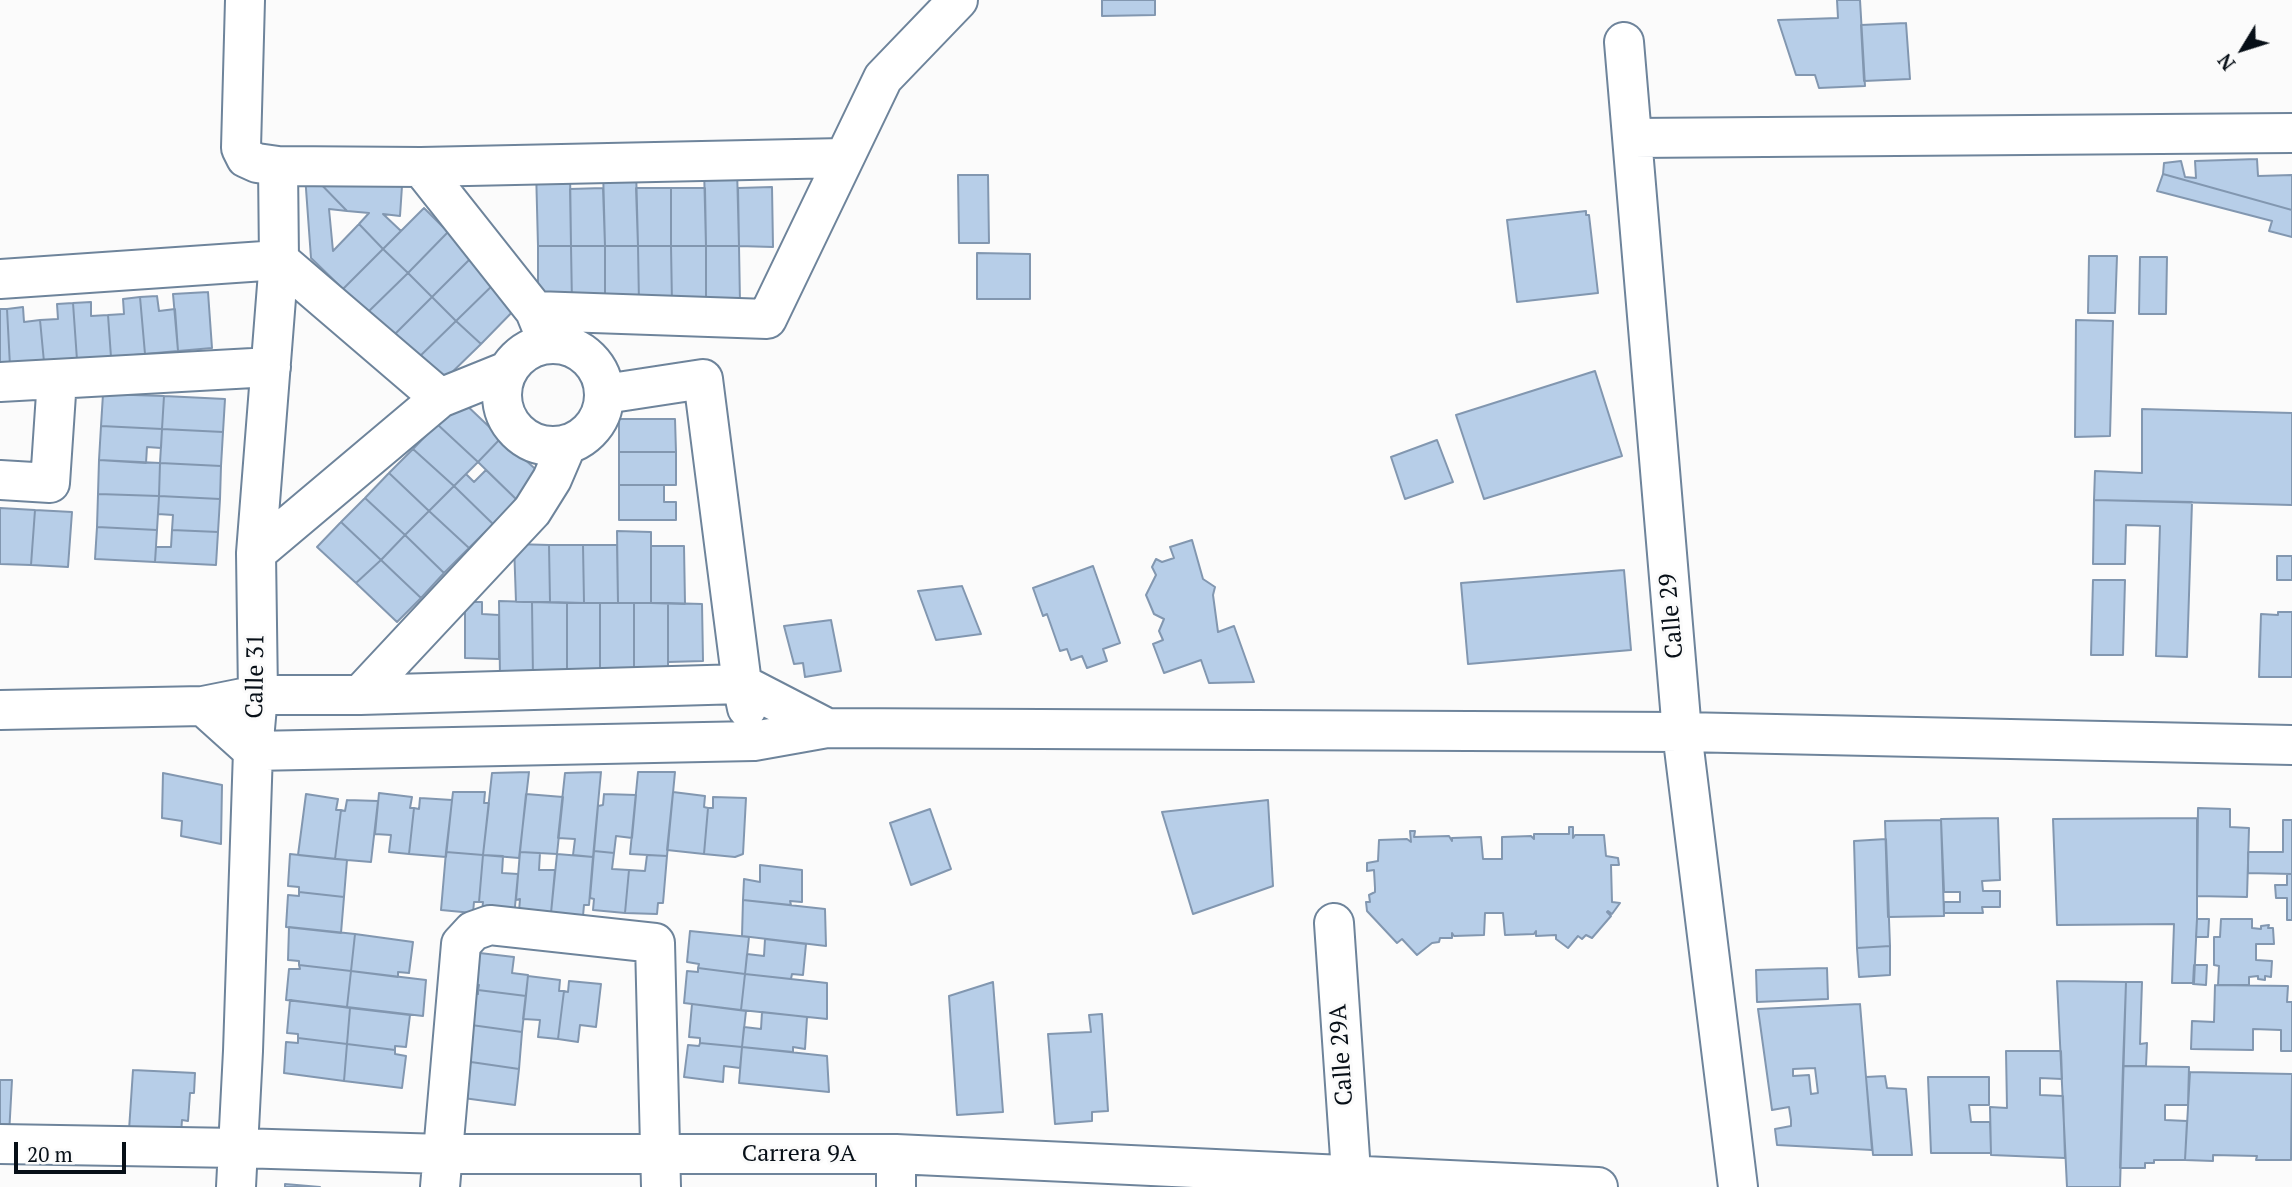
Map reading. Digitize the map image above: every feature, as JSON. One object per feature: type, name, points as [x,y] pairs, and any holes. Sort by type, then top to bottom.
[{"type":"street","points":[[245,0],[241,148],[246,158],[257,163],[278,166],[421,167],[843,158]]},
{"type":"street","points":[[542,327],[767,319],[883,78],[958,0]]},
{"type":"street","name":"Calle 29","points":[[1624,42],[1682,732],[1738,1187]]},
{"type":"street","points":[[1633,138],[2292,133]]},
{"type":"street","name":"Calle 31","points":[[236,1187],[253,751],[258,695],[256,553],[279,260],[278,166]]},
{"type":"street","points":[[421,167],[542,327],[565,345],[581,351],[602,377],[605,394],[602,411],[594,426],[582,438],[567,444],[550,446],[534,443],[519,433],[508,420],[502,396],[507,371],[517,357],[531,348],[542,327]]},
{"type":"street","points":[[0,279],[279,260],[440,398]]},
{"type":"street","points":[[0,382],[271,367]]},
{"type":"street","points":[[256,553],[440,398],[507,371]]},
{"type":"street","points":[[0,480],[50,483],[57,379]]},
{"type":"street","points":[[605,394],[703,379],[742,684],[754,741]]},
{"type":"street","points":[[360,695],[532,511],[552,479],[567,444]]},
{"type":"street","points":[[0,710],[203,706],[258,695],[360,695],[742,684],[827,728]]},
{"type":"street","points":[[203,706],[253,751],[754,741],[827,728],[1682,732],[2292,745]]},
{"type":"street","name":"Calle 29A","points":[[1334,923],[1351,1181]]},
{"type":"street","points":[[442,1171],[461,944],[473,931],[490,925],[655,943],[662,1171]]},
{"type":"street","name":"Carrera 9A","points":[[0,1144],[237,1148],[442,1171],[896,1170],[1598,1187]]},
{"type":"building","points":[[1102,0],[1155,0],[1155,15],[1102,16]]},
{"type":"building","points":[[1837,0],[1860,0],[1865,86],[1819,88],[1815,75],[1796,75],[1778,20],[1838,18]]},
{"type":"building","points":[[1906,23],[1910,79],[1864,81],[1861,25]]},
{"type":"building","points":[[2257,159],[2258,176],[2292,175],[2292,210],[2163,174],[2164,163],[2181,161],[2185,177],[2196,178],[2195,161]]},
{"type":"building","points":[[636,168],[638,246],[605,246],[603,169]]},
{"type":"building","points":[[704,168],[737,168],[739,246],[706,246]]},
{"type":"building","points":[[536,169],[570,169],[571,246],[538,246]]},
{"type":"building","points":[[2163,174],[2292,210],[2292,237],[2269,231],[2272,221],[2157,191]]},
{"type":"building","points":[[305,175],[313,176],[347,211],[329,209],[333,251],[359,224],[383,249],[343,289],[311,258]]},
{"type":"building","points":[[958,175],[988,175],[989,243],[959,243]]},
{"type":"building","points":[[313,176],[402,186],[400,216],[383,214],[401,231],[383,249],[359,224],[369,213],[347,211]]},
{"type":"building","points":[[772,187],[773,247],[739,246],[738,188]]},
{"type":"building","points":[[603,188],[605,246],[571,246],[570,189]]},
{"type":"building","points":[[636,188],[671,188],[671,246],[638,246]]},
{"type":"building","points":[[671,188],[705,188],[706,246],[671,246]]},
{"type":"building","points":[[424,208],[448,232],[408,273],[383,249]]},
{"type":"building","points":[[1586,211],[1586,215],[1589,215],[1598,293],[1517,302],[1507,220]]},
{"type":"building","points":[[448,232],[473,256],[432,297],[408,273]]},
{"type":"building","points":[[538,246],[571,246],[572,304],[538,303]]},
{"type":"building","points":[[571,246],[605,246],[605,304],[572,304]]},
{"type":"building","points":[[605,246],[638,246],[639,304],[605,304]]},
{"type":"building","points":[[638,246],[671,246],[672,304],[639,304]]},
{"type":"building","points":[[671,246],[706,246],[706,304],[672,304]]},
{"type":"building","points":[[706,246],[739,246],[740,303],[706,304]]},
{"type":"building","points":[[383,249],[408,273],[367,313],[343,289]]},
{"type":"building","points":[[977,253],[1030,254],[1030,299],[977,299]]},
{"type":"building","points":[[473,256],[498,280],[456,321],[432,297]]},
{"type":"building","points":[[2089,256],[2117,256],[2115,313],[2088,313]]},
{"type":"building","points":[[2140,257],[2167,257],[2166,314],[2139,314]]},
{"type":"building","points":[[408,273],[432,297],[392,337],[367,313]]},
{"type":"building","points":[[498,280],[521,303],[481,344],[456,321]]},
{"type":"building","points":[[208,292],[212,348],[178,351],[173,294]]},
{"type":"building","points":[[157,296],[159,311],[175,309],[178,351],[145,354],[140,297]]},
{"type":"building","points":[[140,297],[145,354],[111,357],[108,315],[124,314],[123,299]]},
{"type":"building","points":[[432,297],[456,321],[416,360],[392,337]]},
{"type":"building","points":[[91,302],[91,316],[108,315],[111,357],[77,360],[73,303]]},
{"type":"building","points":[[73,303],[77,360],[44,362],[40,320],[58,319],[57,304]]},
{"type":"building","points":[[23,307],[24,322],[40,320],[44,362],[10,366],[7,309]]},
{"type":"building","points":[[0,309],[7,309],[10,366],[0,367]]},
{"type":"building","points":[[2076,320],[2113,321],[2110,436],[2075,437]]},
{"type":"building","points":[[456,321],[481,344],[440,384],[416,360]]},
{"type":"building","points":[[1595,371],[1622,456],[1484,499],[1456,415]]},
{"type":"building","points":[[103,394],[164,396],[162,429],[101,426]]},
{"type":"building","points":[[164,396],[225,399],[223,432],[162,429]]},
{"type":"building","points":[[461,400],[501,438],[478,462],[437,424]]},
{"type":"building","points":[[2142,409],[2292,413],[2292,505],[2094,500],[2095,471],[2142,473]]},
{"type":"building","points":[[619,419],[675,419],[676,452],[619,452]]},
{"type":"building","points":[[437,424],[478,462],[454,486],[413,449]]},
{"type":"building","points":[[101,426],[162,429],[161,448],[147,447],[146,463],[99,460]]},
{"type":"building","points":[[162,429],[223,432],[221,466],[160,463]]},
{"type":"building","points":[[501,438],[542,475],[517,500],[478,462]]},
{"type":"building","points":[[1437,440],[1453,482],[1405,499],[1391,457]]},
{"type":"building","points":[[413,449],[454,486],[429,511],[389,473]]},
{"type":"building","points":[[619,452],[676,452],[676,485],[619,485]]},
{"type":"building","points":[[99,460],[160,463],[159,496],[98,494]]},
{"type":"building","points":[[160,463],[221,466],[220,499],[159,496]]},
{"type":"building","points":[[486,470],[517,500],[493,524],[454,486],[466,474],[474,482]]},
{"type":"building","points":[[389,473],[429,511],[405,535],[365,498]]},
{"type":"building","points":[[619,485],[664,485],[664,502],[676,502],[676,520],[619,520]]},
{"type":"building","points":[[454,486],[493,524],[469,548],[429,511]]},
{"type":"building","points":[[98,494],[159,496],[157,530],[97,527]]},
{"type":"building","points":[[159,496],[220,499],[218,532],[172,530],[173,515],[158,514]]},
{"type":"building","points":[[365,498],[405,535],[381,560],[341,522]]},
{"type":"building","points":[[2094,500],[2192,502],[2187,657],[2156,656],[2160,526],[2126,525],[2125,564],[2093,564]]},
{"type":"building","points":[[0,508],[35,510],[31,565],[0,564]]},
{"type":"building","points":[[35,510],[72,512],[68,567],[31,565]]},
{"type":"building","points":[[429,511],[469,548],[444,573],[405,535]]},
{"type":"building","points":[[341,522],[381,560],[356,583],[317,547]]},
{"type":"building","points":[[97,527],[157,530],[155,562],[95,559]]},
{"type":"building","points":[[172,530],[218,532],[216,565],[155,562],[156,547],[171,547]]},
{"type":"building","points":[[617,531],[651,532],[651,603],[618,603]]},
{"type":"building","points":[[405,535],[444,573],[421,598],[381,560]]},
{"type":"building","points":[[1192,540],[1203,579],[1215,587],[1213,595],[1218,632],[1234,626],[1254,682],[1209,683],[1201,660],[1164,673],[1153,644],[1163,640],[1159,631],[1164,619],[1154,614],[1146,595],[1156,575],[1152,567],[1156,559],[1162,562],[1174,558],[1170,547]]},
{"type":"building","points":[[514,544],[549,545],[550,602],[516,602]]},
{"type":"building","points":[[549,545],[583,545],[584,603],[550,602]]},
{"type":"building","points":[[583,545],[617,545],[618,603],[584,603]]},
{"type":"building","points":[[651,546],[684,546],[685,604],[651,603]]},
{"type":"building","points":[[2277,556],[2292,556],[2292,580],[2277,580]]},
{"type":"building","points":[[381,560],[421,598],[397,622],[356,583]]},
{"type":"building","points":[[1093,566],[1120,643],[1103,649],[1107,661],[1087,668],[1082,656],[1071,660],[1067,649],[1060,651],[1047,614],[1043,616],[1033,588]]},
{"type":"building","points":[[1624,570],[1631,650],[1468,664],[1461,583]]},
{"type":"building","points":[[2093,580],[2125,580],[2123,655],[2091,655]]},
{"type":"building","points":[[962,586],[981,634],[936,640],[918,591]]},
{"type":"building","points":[[499,601],[532,602],[533,679],[500,678]]},
{"type":"building","points":[[465,602],[482,602],[482,614],[499,615],[499,659],[465,658]]},
{"type":"building","points":[[532,602],[567,603],[567,679],[533,679]]},
{"type":"building","points":[[567,603],[600,603],[600,680],[567,679]]},
{"type":"building","points":[[600,603],[634,603],[634,680],[600,680]]},
{"type":"building","points":[[634,603],[668,603],[668,681],[634,680]]},
{"type":"building","points":[[668,603],[702,604],[703,661],[668,662]]},
{"type":"building","points":[[2278,612],[2292,612],[2292,677],[2259,677],[2261,614],[2278,615]]},
{"type":"building","points":[[831,620],[841,671],[805,677],[803,663],[794,664],[784,626]]},
{"type":"building","points":[[529,772],[519,858],[483,855],[492,773]]},
{"type":"building","points":[[601,772],[593,857],[573,855],[575,839],[558,838],[565,773]]},
{"type":"building","points":[[638,772],[675,772],[667,856],[630,854]]},
{"type":"building","points":[[163,773],[222,785],[221,844],[181,836],[182,821],[162,818]]},
{"type":"building","points":[[453,792],[485,792],[484,803],[489,803],[483,855],[446,852]]},
{"type":"building","points":[[673,792],[705,796],[704,807],[708,808],[704,854],[667,850]]},
{"type":"building","points":[[379,793],[412,797],[410,808],[414,808],[409,854],[389,852],[391,835],[375,834]]},
{"type":"building","points":[[306,794],[338,799],[336,810],[341,810],[335,859],[298,855]]},
{"type":"building","points":[[526,794],[563,797],[557,854],[520,852]]},
{"type":"building","points":[[604,794],[636,795],[632,838],[616,836],[614,853],[594,851],[598,806],[603,805]]},
{"type":"building","points":[[713,797],[746,798],[743,854],[735,857],[704,854],[708,808],[713,808]]},
{"type":"building","points":[[420,798],[452,800],[446,857],[409,854],[414,808],[419,809]]},
{"type":"building","points":[[347,800],[378,801],[371,862],[335,859],[341,810],[345,811]]},
{"type":"building","points":[[1268,800],[1273,886],[1193,914],[1162,812]]},
{"type":"building","points":[[2198,808],[2230,809],[2230,827],[2249,828],[2247,897],[2197,896]]},
{"type":"building","points":[[930,809],[951,869],[911,885],[890,823]]},
{"type":"building","points":[[1998,818],[2000,880],[1982,881],[1983,891],[2000,891],[2000,907],[1982,907],[1983,913],[1944,913],[1944,902],[1960,902],[1960,892],[1944,892],[1941,819]]},
{"type":"building","points":[[2197,818],[2194,983],[2172,983],[2174,924],[2057,925],[2053,819]]},
{"type":"building","points":[[1941,820],[1944,916],[1888,917],[1885,821]]},
{"type":"building","points":[[2283,820],[2292,820],[2292,874],[2248,873],[2248,852],[2283,852]]},
{"type":"building","points":[[1569,827],[1573,827],[1573,838],[1575,835],[1604,835],[1606,856],[1618,858],[1619,865],[1611,865],[1612,902],[1620,903],[1612,914],[1607,912],[1611,916],[1592,938],[1586,935],[1582,939],[1578,936],[1568,948],[1556,939],[1556,935],[1536,936],[1536,931],[1534,934],[1505,935],[1503,913],[1485,913],[1484,935],[1454,936],[1452,933],[1452,938],[1440,938],[1439,942],[1432,943],[1417,955],[1402,939],[1397,943],[1367,911],[1366,902],[1370,902],[1369,895],[1375,892],[1375,888],[1374,870],[1367,871],[1367,863],[1378,861],[1379,840],[1407,839],[1411,842],[1410,831],[1415,831],[1414,837],[1449,836],[1452,841],[1452,838],[1481,837],[1483,859],[1502,859],[1502,837],[1531,836],[1534,839],[1534,834],[1569,834]]},
{"type":"building","points":[[1886,839],[1890,946],[1857,948],[1854,841]]},
{"type":"building","points":[[594,851],[614,853],[612,869],[629,870],[625,913],[593,910],[594,899],[590,898]]},
{"type":"building","points":[[446,852],[483,855],[479,902],[474,902],[473,913],[441,910]]},
{"type":"building","points":[[520,852],[540,853],[539,870],[555,870],[551,913],[519,911],[520,899],[516,900]]},
{"type":"building","points":[[290,854],[347,860],[344,897],[299,892],[299,887],[288,886]]},
{"type":"building","points":[[557,854],[593,857],[589,905],[584,905],[583,916],[551,913]]},
{"type":"building","points":[[483,855],[503,856],[502,873],[518,874],[514,917],[482,913],[483,902],[479,902]]},
{"type":"building","points":[[647,855],[667,856],[663,903],[658,903],[657,914],[625,913],[629,870],[645,871]]},
{"type":"building","points":[[760,865],[802,870],[802,902],[790,901],[791,905],[743,900],[744,879],[760,882]]},
{"type":"building","points":[[2287,874],[2292,874],[2292,920],[2287,920],[2287,898],[2276,898],[2275,885],[2287,885]]},
{"type":"building","points":[[299,892],[344,897],[341,933],[286,927],[288,895],[299,896]]},
{"type":"building","points":[[743,900],[825,909],[826,946],[742,936]]},
{"type":"building","points":[[2197,919],[2209,919],[2208,937],[2196,937]]},
{"type":"building","points":[[2221,919],[2252,919],[2252,928],[2261,929],[2261,926],[2269,925],[2268,928],[2273,928],[2274,944],[2256,944],[2256,960],[2272,961],[2271,977],[2265,976],[2265,980],[2258,979],[2258,976],[2249,977],[2249,985],[2218,985],[2219,966],[2214,965],[2214,937],[2220,937]]},
{"type":"building","points":[[289,927],[355,934],[351,971],[299,965],[299,961],[288,960]]},
{"type":"building","points":[[690,931],[749,937],[745,974],[698,968],[699,964],[687,962]]},
{"type":"building","points":[[355,934],[413,942],[409,973],[398,972],[398,977],[351,971]]},
{"type":"building","points":[[765,939],[806,944],[803,975],[792,974],[791,979],[745,974],[747,954],[764,956]]},
{"type":"building","points":[[1890,946],[1890,975],[1859,977],[1857,948]]},
{"type":"building","points":[[471,952],[514,957],[512,973],[528,975],[526,996],[478,990],[479,985],[467,984]]},
{"type":"building","points":[[299,965],[351,971],[347,1007],[286,1000],[289,969],[300,969]]},
{"type":"building","points":[[2194,965],[2207,965],[2206,985],[2193,984]]},
{"type":"building","points":[[698,968],[745,974],[741,1010],[684,1003],[687,971],[698,972]]},
{"type":"building","points":[[1827,968],[1828,999],[1757,1002],[1756,970]]},
{"type":"building","points":[[351,971],[426,980],[423,1016],[347,1007]]},
{"type":"building","points":[[745,974],[827,983],[827,1019],[741,1010]]},
{"type":"building","points":[[528,976],[560,980],[559,991],[564,991],[558,1039],[538,1037],[540,1020],[523,1019]]},
{"type":"building","points":[[569,981],[601,984],[596,1027],[580,1025],[578,1042],[558,1039],[564,991],[568,992]]},
{"type":"building","points":[[2057,981],[2126,982],[2120,1187],[2067,1187]]},
{"type":"building","points":[[993,982],[1003,1112],[957,1115],[949,996]]},
{"type":"building","points":[[2126,982],[2142,982],[2140,1044],[2147,1043],[2146,1066],[2123,1066]]},
{"type":"building","points":[[2215,985],[2288,986],[2287,1002],[2292,1002],[2292,1051],[2281,1051],[2281,1030],[2253,1029],[2253,1050],[2191,1049],[2192,1021],[2214,1022]]},
{"type":"building","points":[[478,990],[526,996],[522,1032],[464,1024],[466,992],[478,994]]},
{"type":"building","points":[[290,1000],[350,1008],[347,1044],[298,1038],[298,1034],[287,1033]]},
{"type":"building","points":[[692,1004],[746,1011],[742,1047],[700,1043],[700,1038],[689,1037]]},
{"type":"building","points":[[1860,1004],[1872,1150],[1777,1145],[1775,1129],[1791,1126],[1791,1120],[1789,1107],[1772,1110],[1758,1009]],"holes":[[[1815,1068],[1818,1093],[1811,1094],[1809,1075],[1793,1076],[1793,1069]]]},
{"type":"building","points":[[350,1008],[410,1015],[406,1047],[395,1046],[395,1050],[347,1044]]},
{"type":"building","points":[[762,1012],[807,1017],[805,1049],[793,1047],[793,1052],[742,1047],[744,1027],[761,1029]]},
{"type":"building","points":[[1102,1014],[1108,1111],[1092,1112],[1092,1121],[1055,1124],[1048,1034],[1091,1032],[1089,1015]]},
{"type":"building","points":[[464,1024],[522,1032],[519,1069],[471,1062],[471,1058],[459,1056]]},
{"type":"building","points":[[298,1038],[347,1044],[344,1081],[284,1073],[286,1042],[298,1043]]},
{"type":"building","points":[[700,1043],[742,1047],[740,1068],[724,1066],[723,1082],[684,1077],[688,1045],[699,1046]]},
{"type":"building","points":[[347,1044],[395,1050],[395,1054],[406,1056],[402,1088],[344,1081]]},
{"type":"building","points":[[742,1047],[827,1056],[829,1092],[739,1083]]},
{"type":"building","points":[[2006,1051],[2061,1051],[2062,1079],[2040,1078],[2040,1095],[2063,1096],[2065,1158],[1991,1155],[1990,1107],[2007,1108]]},
{"type":"building","points":[[471,1062],[519,1069],[515,1105],[456,1097]]},
{"type":"building","points":[[2123,1066],[2189,1067],[2188,1105],[2165,1105],[2165,1120],[2187,1121],[2185,1160],[2154,1160],[2154,1163],[2145,1163],[2145,1168],[2120,1168]]},
{"type":"building","points":[[133,1070],[195,1073],[188,1121],[182,1120],[181,1134],[129,1130]]},
{"type":"building","points":[[2190,1072],[2292,1074],[2291,1160],[2256,1160],[2257,1156],[2213,1155],[2213,1161],[2185,1160]]},
{"type":"building","points":[[1885,1076],[1887,1088],[1906,1089],[1912,1155],[1873,1155],[1866,1077]]},
{"type":"building","points":[[1928,1077],[1989,1077],[1989,1105],[1969,1105],[1971,1122],[1990,1122],[1991,1153],[1931,1153]]},
{"type":"building","points":[[0,1080],[12,1080],[9,1135],[0,1134]]},
{"type":"building","points":[[285,1184],[320,1187],[285,1187]]}]
